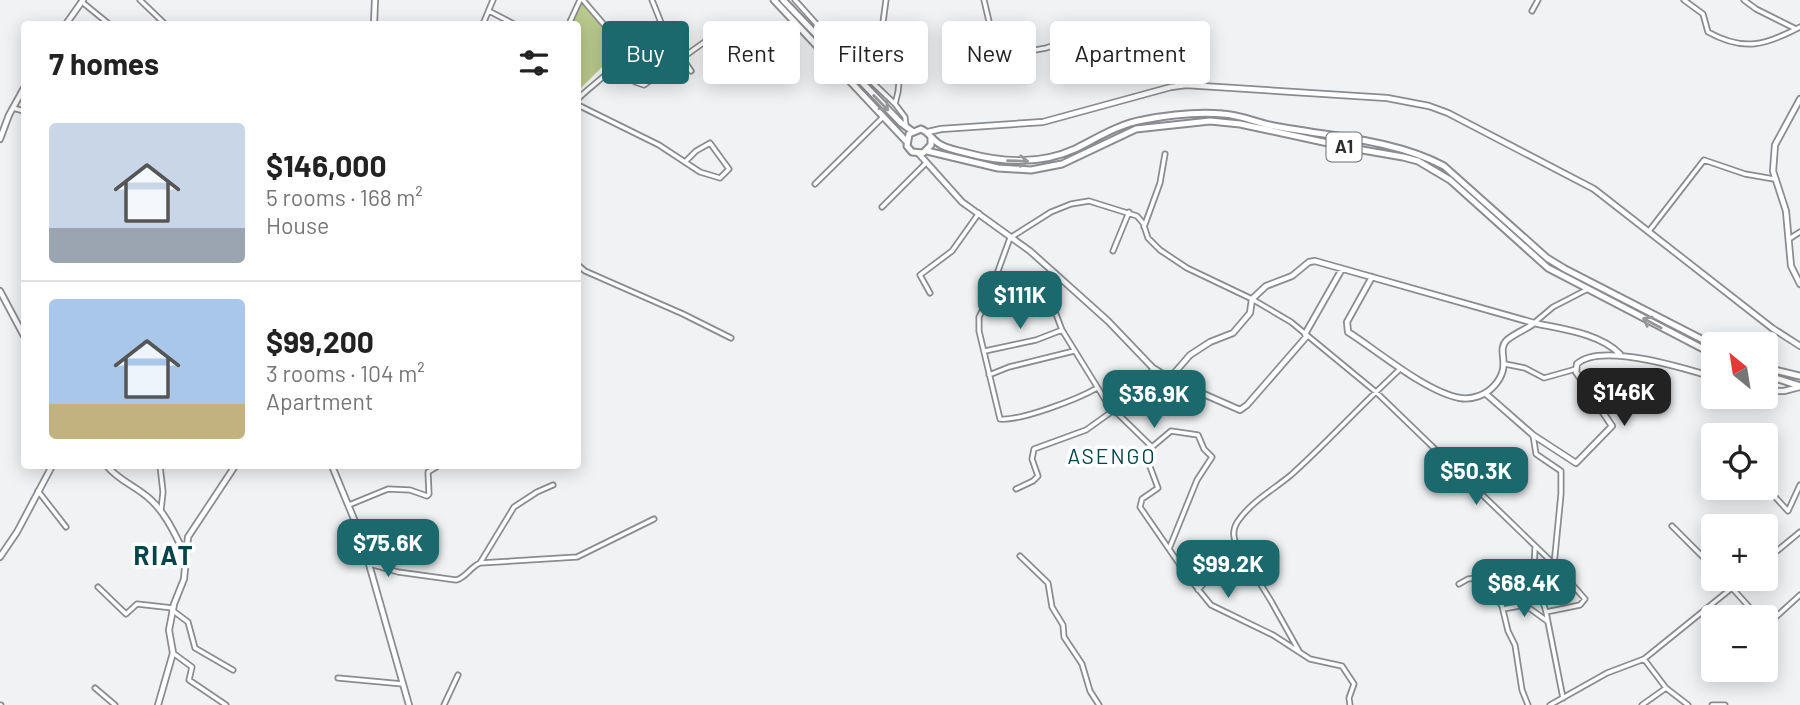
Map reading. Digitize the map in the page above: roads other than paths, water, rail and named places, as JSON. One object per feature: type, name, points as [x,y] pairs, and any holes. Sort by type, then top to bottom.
[{"type":"highway","points":[[774,0],[907,142],[912,152],[919,154],[927,151],[931,145],[929,134]]},
{"type":"highway","points":[[783,0],[909,129],[907,142]]},
{"type":"highway","name":"A1","points":[[909,129],[921,129],[944,146],[976,155],[1032,162],[1051,159],[1135,122],[1211,113],[1402,149],[1430,158],[1444,166],[1527,241],[1565,269],[1701,339]]},
{"type":"highway","name":"A1","points":[[927,151],[998,168],[1031,170],[1062,164],[1136,128],[1210,121],[1240,124],[1351,148],[1390,153],[1418,161],[1441,173],[1460,187],[1548,268],[1701,348]]},
{"type":"highway","points":[[1778,371],[1800,376]]},
{"type":"highway","points":[[1778,379],[1800,386]]},
{"type":"street","points":[[140,0],[162,21]]},
{"type":"street","points":[[374,21],[375,0]]},
{"type":"street","points":[[484,21],[493,0]]},
{"type":"street","points":[[571,21],[582,0],[602,22]]},
{"type":"street","points":[[652,0],[660,21]]},
{"type":"street","points":[[795,0],[814,21]]},
{"type":"street","points":[[883,21],[886,0]]},
{"type":"street","points":[[984,0],[995,47],[1002,56],[1050,47]]},
{"type":"street","points":[[1532,11],[1538,0]]},
{"type":"street","points":[[1684,0],[1703,14],[1708,32],[1728,40],[1758,45],[1798,28]]},
{"type":"street","points":[[1744,0],[1756,9],[1798,28]]},
{"type":"street","points":[[68,21],[83,1],[106,21]]},
{"type":"street","points":[[489,11],[508,21]]},
{"type":"street","points":[[581,96],[602,76]]},
{"type":"street","points":[[874,84],[895,104],[909,129]]},
{"type":"street","points":[[895,104],[899,84]]},
{"type":"street","points":[[929,134],[941,129],[1043,122],[1186,85],[1387,98],[1429,106],[1464,121],[1594,189],[1772,328],[1800,346]]},
{"type":"street","points":[[0,139],[21,93]]},
{"type":"street","points":[[1800,99],[1775,145],[1774,179],[1786,211],[1791,266],[1800,284]]},
{"type":"street","points":[[581,106],[615,122],[700,172],[722,178],[729,169],[710,144],[696,151],[685,162]]},
{"type":"street","points":[[13,108],[21,110]]},
{"type":"street","points":[[815,184],[883,117]]},
{"type":"street","points":[[919,154],[962,202],[1030,251],[1108,321],[1153,368],[1240,410],[1306,335],[1342,269]]},
{"type":"street","points":[[1144,227],[1160,183],[1165,154]]},
{"type":"street","points":[[1648,231],[1704,160],[1745,174],[1774,179]]},
{"type":"street","points":[[881,207],[926,163]]},
{"type":"street","points":[[1097,388],[1076,399],[1002,420],[998,417],[979,331],[979,317],[1010,238],[1051,212],[1082,201],[1096,202],[1137,216],[1150,241],[1169,257],[1292,322],[1401,413],[1586,599],[1580,605],[1546,612]]},
{"type":"street","points":[[1113,251],[1129,212]]},
{"type":"street","points":[[930,293],[920,275],[952,251],[979,213]]},
{"type":"street","points":[[1789,239],[1800,232]]},
{"type":"street","points":[[1170,378],[1190,355],[1210,342],[1233,333],[1250,313],[1252,299],[1266,286],[1292,276],[1311,261],[1591,338],[1610,346],[1620,354]]},
{"type":"street","points":[[581,268],[731,338]]},
{"type":"street","points":[[1055,273],[1048,286],[1048,293],[1062,330],[1097,388],[1114,410],[1152,447]]},
{"type":"street","points":[[1372,276],[1347,322],[1347,331],[1420,382],[1461,399],[1485,393],[1499,379],[1505,364],[1502,349],[1505,342],[1553,307],[1588,289]]},
{"type":"street","points":[[0,291],[21,330]]},
{"type":"street","points":[[985,351],[1036,341],[1062,330]]},
{"type":"street","points":[[989,375],[1074,351]]},
{"type":"street","points":[[1485,393],[1533,435],[1576,463],[1612,427],[1605,412],[1583,383],[1576,369],[1579,361],[1588,356],[1620,354],[1701,374]]},
{"type":"street","points":[[1505,364],[1525,368],[1544,378],[1576,369]]},
{"type":"street","points":[[1299,651],[1237,546],[1233,533],[1238,521],[1261,496],[1290,475],[1401,367]]},
{"type":"street","points":[[1016,489],[1038,476],[1032,459],[1034,449],[1086,430],[1114,410],[1129,410],[1135,405],[1153,368]]},
{"type":"street","points":[[1778,391],[1800,386]]},
{"type":"street","points":[[1169,549],[1197,480],[1212,456],[1204,449],[1198,435],[1177,430],[1168,433],[1152,447],[1149,464],[1158,488],[1139,503],[1169,549],[1211,605],[1273,635],[1310,659],[1338,664],[1344,668],[1354,684],[1349,698],[1350,705]]},
{"type":"street","points":[[1533,435],[1535,454],[1561,471],[1554,565]]},
{"type":"street","points":[[0,556],[17,532],[50,469]]},
{"type":"street","points":[[110,469],[117,477],[137,488],[161,510],[187,557]]},
{"type":"street","points":[[160,469],[163,492],[161,510]]},
{"type":"street","points":[[158,705],[173,653],[169,634],[173,609],[184,579],[188,537],[233,469]]},
{"type":"street","points":[[333,469],[370,564],[410,705]]},
{"type":"street","points":[[349,505],[388,489],[428,495],[428,472],[433,469]]},
{"type":"street","points":[[480,563],[514,507],[553,485]]},
{"type":"street","points":[[1778,500],[1788,511],[1800,485]]},
{"type":"street","points":[[38,491],[66,527]]},
{"type":"street","points":[[370,564],[452,581],[461,579],[480,563],[577,557],[654,519]]},
{"type":"street","points":[[1672,526],[1701,555]]},
{"type":"street","points":[[1778,550],[1800,532]]},
{"type":"street","points":[[1198,590],[1237,546]]},
{"type":"street","points":[[1535,547],[1534,571],[1546,612],[1563,698]]},
{"type":"street","points":[[1020,556],[1048,583],[1052,607],[1062,621],[1064,636],[1082,664],[1090,691],[1099,705]]},
{"type":"street","points":[[1459,584],[1468,579],[1478,579],[1498,599],[1515,645],[1522,690],[1528,705]]},
{"type":"street","points":[[98,587],[126,614],[137,604],[173,609],[188,622],[195,648],[233,670]]},
{"type":"street","points":[[1550,705],[1607,673],[1644,659],[1727,591]]},
{"type":"street","points":[[1735,591],[1748,605]]},
{"type":"street","points":[[1778,614],[1800,595]]},
{"type":"street","points":[[1503,609],[1525,605],[1548,621]]},
{"type":"street","points":[[173,653],[192,667],[189,680],[226,705]]},
{"type":"street","points":[[1644,659],[1666,688],[1688,705]]},
{"type":"street","points":[[444,705],[458,675]]},
{"type":"street","points":[[338,678],[403,684]]},
{"type":"street","points":[[95,688],[115,705]]},
{"type":"street","points":[[1642,705],[1666,688]]},
{"type":"street","points":[[1712,705],[1725,705]]},
{"type":"district","name":"ASENGO","points":[[1112,457]]},
{"type":"district","name":"RIAT","points":[[164,556]]}]
